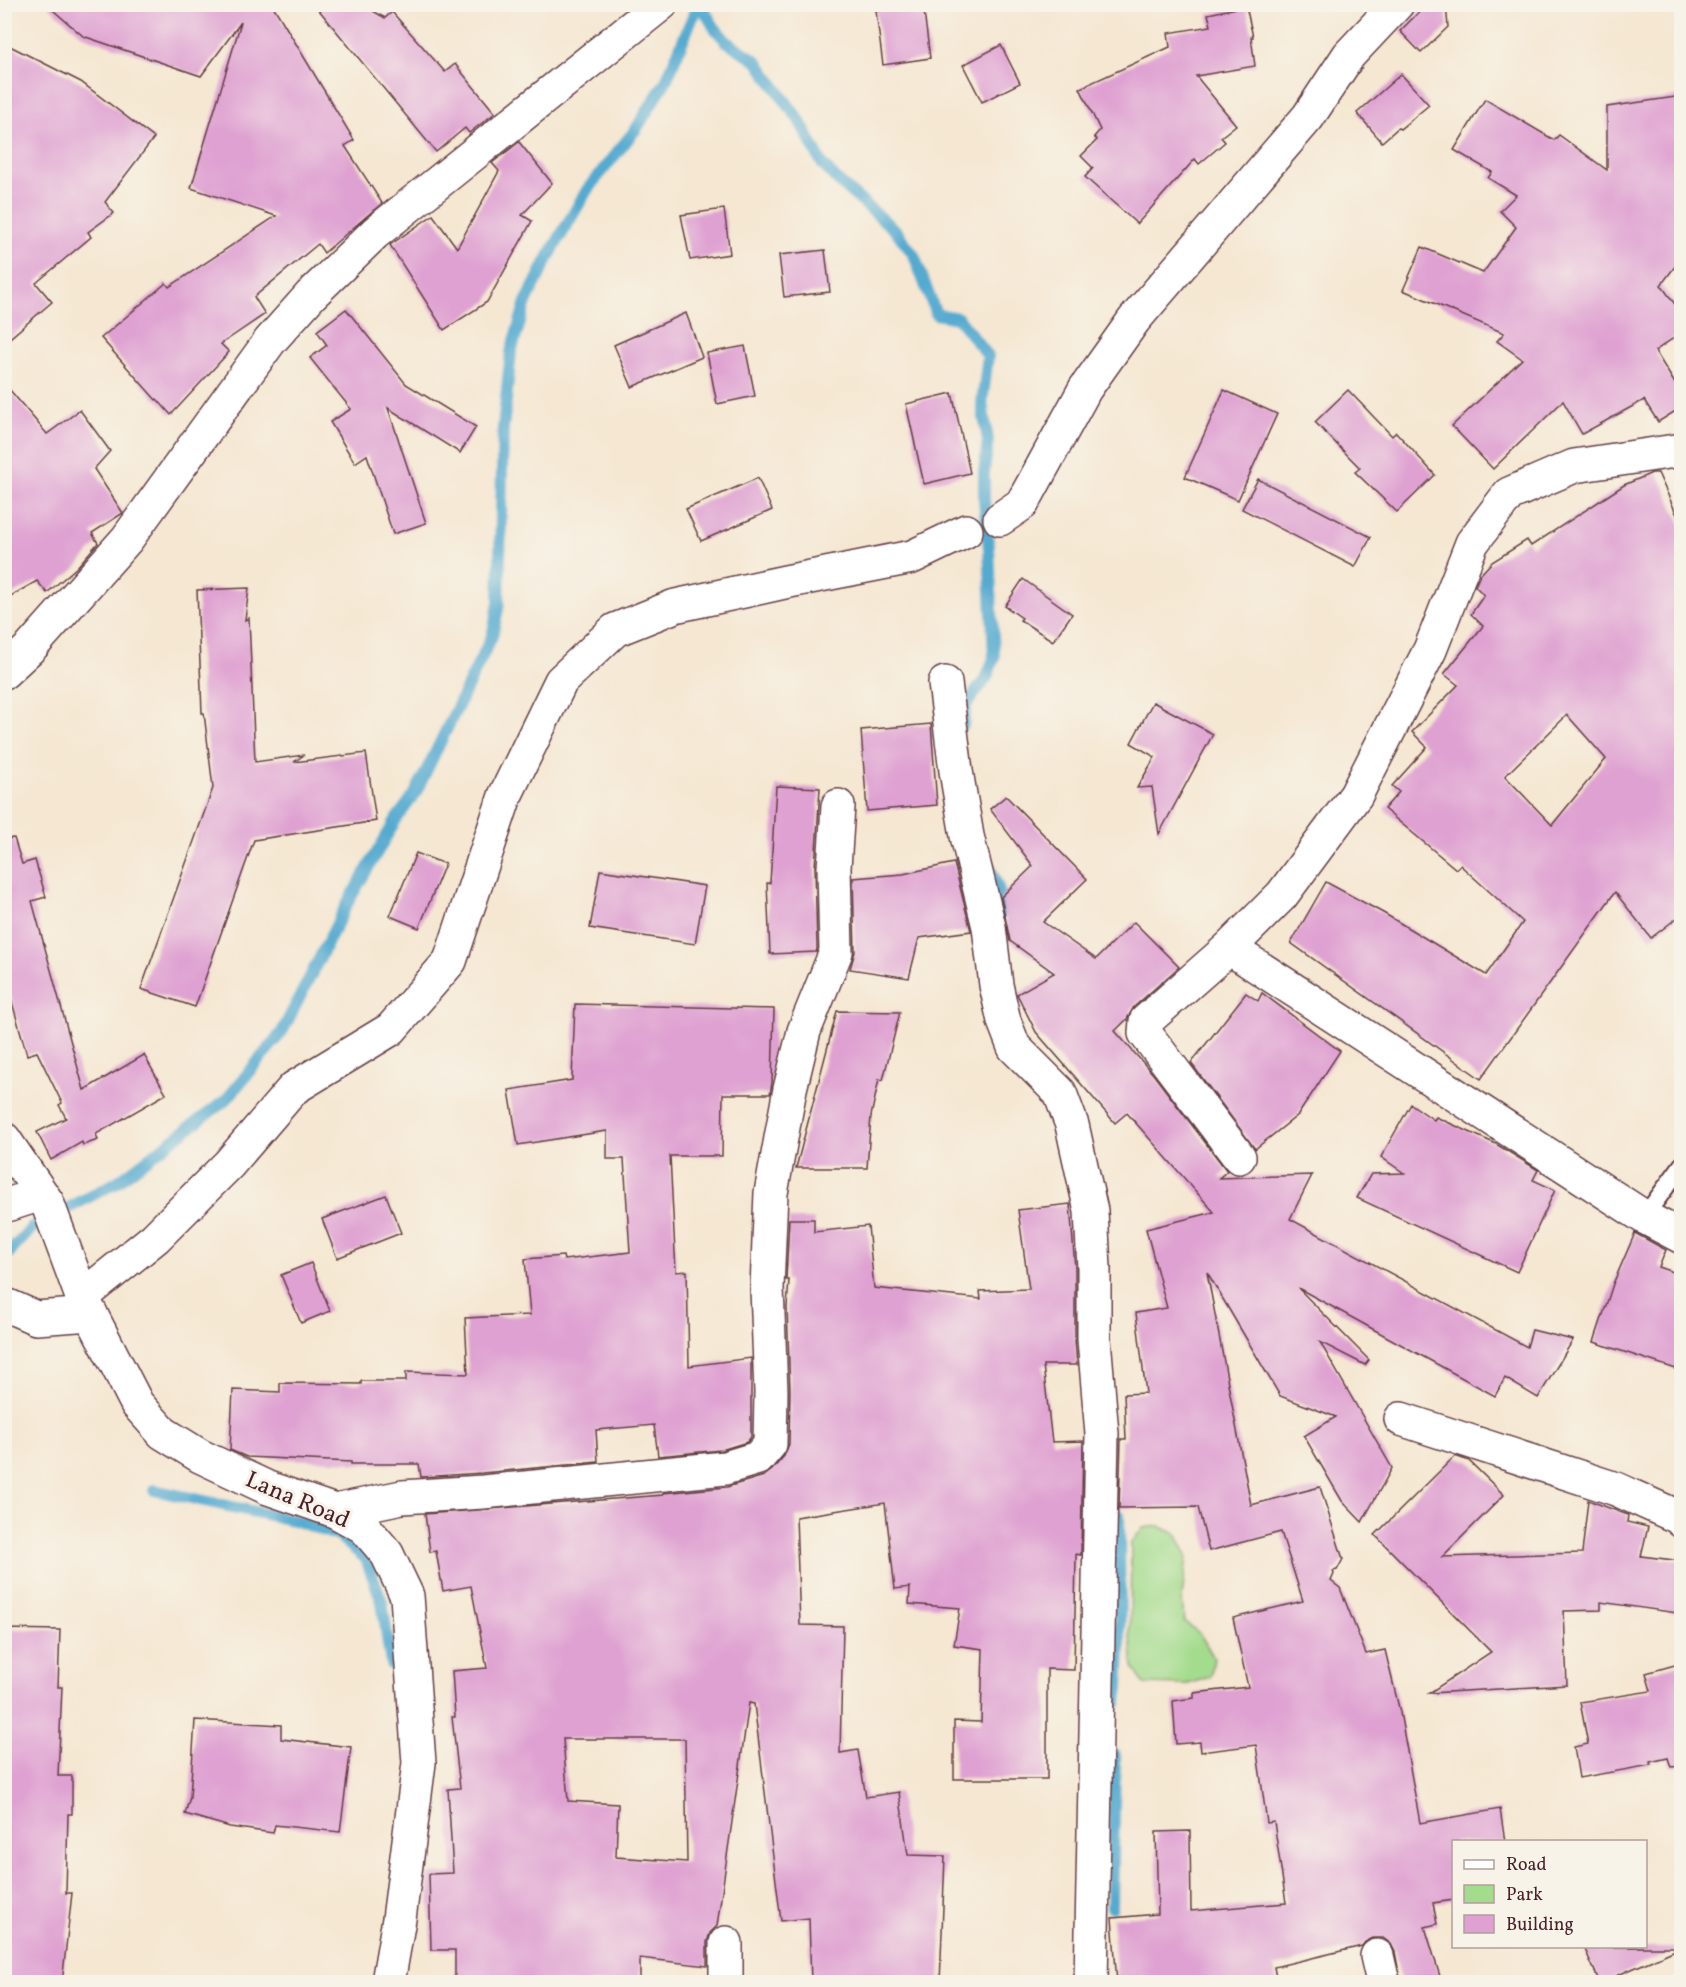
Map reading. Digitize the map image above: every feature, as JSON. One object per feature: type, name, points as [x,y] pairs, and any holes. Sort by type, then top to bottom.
[{"type":"street","points":[[4,672],[31,647],[126,539],[270,340],[311,295],[375,233],[662,4]]},
{"type":"street","points":[[1000,519],[1022,504],[1085,389],[1134,320],[1308,117],[1349,55],[1397,4]]},
{"type":"street","points":[[1239,1157],[1145,1033],[1146,1020],[1229,948],[1282,895],[1356,795],[1430,650],[1472,543],[1509,494],[1574,466],[1682,450]]},
{"type":"street","points":[[4,1304],[36,1318],[87,1305],[229,1164],[294,1088],[391,1029],[450,961],[505,796],[561,681],[615,630],[675,606],[912,557],[966,531]]},
{"type":"street","points":[[945,683],[967,836],[989,927],[996,985],[1004,1021],[1014,1047],[1060,1093],[1072,1125],[1091,1211],[1094,1339],[1102,1434],[1091,1983]]},
{"type":"street","points":[[335,1511],[402,1497],[483,1492],[725,1468],[758,1458],[770,1444],[771,1392],[767,1288],[771,1193],[790,1089],[804,1031],[836,952],[834,868],[838,806]]},
{"type":"street","points":[[1229,948],[1644,1217],[1682,1237]]},
{"type":"street","name":"Lana Road","points":[[4,1139],[44,1198],[87,1305],[137,1404],[163,1433],[200,1456],[268,1488],[335,1511],[364,1527],[387,1554],[407,1596],[419,1763],[399,1919],[388,1983]]},
{"type":"street","points":[[4,1206],[44,1198]]},
{"type":"street","points":[[1401,1419],[1616,1489],[1678,1517],[1682,1521]]},
{"type":"street","points":[[726,1943],[726,1983]]},
{"type":"lane","points":[[1644,1217],[1682,1165]]},
{"type":"green space","points":[[1159,1526],[1176,1534],[1187,1556],[1182,1597],[1184,1621],[1200,1634],[1214,1658],[1210,1677],[1185,1685],[1144,1684],[1133,1667],[1130,1637],[1131,1543],[1143,1528]]},
{"type":"building","points":[[46,4],[272,4],[354,140],[345,146],[382,203],[324,253],[318,244],[254,297],[265,314],[221,344],[229,352],[171,415],[101,338],[166,283],[169,287],[276,216],[191,188],[241,22],[201,76],[83,36]]},
{"type":"building","points":[[314,4],[361,4],[385,18],[392,12],[445,72],[455,64],[495,113],[469,133],[465,128],[436,152]]},
{"type":"building","points":[[923,4],[930,58],[883,65],[876,11]]},
{"type":"building","points":[[1427,4],[1446,4],[1448,27],[1421,53],[1400,31]]},
{"type":"building","points":[[1246,6],[1253,37],[1251,37],[1255,66],[1196,76],[1236,125],[1221,137],[1225,142],[1199,164],[1195,159],[1137,224],[1085,177],[1093,168],[1081,156],[1097,140],[1094,137],[1100,130],[1080,88],[1170,47],[1168,33],[1211,26],[1208,14]]},
{"type":"building","points":[[4,43],[81,82],[154,138],[105,202],[114,213],[88,232],[91,237],[36,283],[52,302],[4,343]]},
{"type":"building","points":[[1001,45],[1020,83],[982,102],[963,65]]},
{"type":"building","points":[[1401,74],[1429,105],[1382,142],[1357,113]]},
{"type":"building","points":[[1682,96],[1682,257],[1661,285],[1682,314],[1682,332],[1655,351],[1682,395],[1682,407],[1658,422],[1644,400],[1582,434],[1563,401],[1493,469],[1452,426],[1522,359],[1497,341],[1504,333],[1403,290],[1422,247],[1483,273],[1516,227],[1500,211],[1516,195],[1488,178],[1492,172],[1454,150],[1485,99],[1554,140],[1559,135],[1607,170],[1607,107]]},
{"type":"building","points":[[519,142],[552,183],[522,215],[532,221],[487,302],[444,330],[390,245],[433,215],[457,248],[499,171],[492,163]]},
{"type":"building","points":[[724,209],[730,254],[690,260],[681,215]]},
{"type":"building","points":[[825,250],[830,292],[784,297],[779,255]]},
{"type":"building","points":[[346,309],[406,384],[476,427],[460,453],[388,408],[426,523],[393,534],[367,455],[355,463],[330,422],[351,409],[310,358],[327,345],[317,331]]},
{"type":"building","points":[[686,313],[702,357],[632,387],[614,345]]},
{"type":"building","points":[[745,346],[755,396],[717,404],[707,353]]},
{"type":"building","points":[[4,383],[47,434],[80,410],[110,451],[94,469],[123,513],[92,533],[98,543],[77,567],[47,593],[37,581],[4,600]]},
{"type":"building","points":[[1224,390],[1277,414],[1238,500],[1185,477]]},
{"type":"building","points":[[1348,390],[1392,436],[1396,432],[1435,475],[1397,512],[1355,472],[1360,468],[1315,422]]},
{"type":"building","points":[[952,393],[970,473],[924,484],[906,404]]},
{"type":"building","points":[[1652,473],[1658,473],[1682,526],[1682,914],[1651,938],[1615,892],[1481,1079],[1291,943],[1326,882],[1385,914],[1486,975],[1523,922],[1460,865],[1456,869],[1384,809],[1399,792],[1392,786],[1427,747],[1412,732],[1458,685],[1444,674],[1483,626],[1471,614],[1484,595],[1475,586],[1480,575],[1492,562],[1527,540],[1531,546],[1624,485]],"holes":[[[1567,715],[1606,759],[1552,825],[1505,776]]]},
{"type":"building","points":[[758,478],[772,510],[701,541],[686,509]]},
{"type":"building","points":[[1258,479],[1371,537],[1355,567],[1242,509]]},
{"type":"building","points":[[1023,579],[1072,614],[1053,641],[1020,620],[1022,618],[1005,606]]},
{"type":"building","points":[[249,588],[245,620],[249,618],[255,762],[304,755],[294,762],[366,753],[376,821],[254,840],[195,1007],[141,989],[213,788],[204,713],[202,713],[197,590]]},
{"type":"building","points":[[1153,702],[1213,734],[1159,834],[1152,787],[1137,788],[1155,757],[1131,743]]},
{"type":"building","points":[[931,724],[937,805],[867,811],[861,730]]},
{"type":"building","points":[[776,786],[820,788],[815,867],[816,952],[770,954],[767,883],[770,883]]},
{"type":"building","points":[[1006,796],[1087,879],[1043,922],[1096,959],[1134,922],[1179,967],[1134,1007],[1127,1019],[1115,1031],[1153,1074],[1227,1171],[1219,1178],[1312,1175],[1290,1219],[1527,1347],[1532,1330],[1573,1340],[1538,1398],[1505,1378],[1495,1396],[1298,1288],[1369,1360],[1365,1365],[1320,1342],[1392,1468],[1362,1522],[1342,1501],[1304,1436],[1336,1417],[1280,1396],[1207,1272],[1251,1505],[1320,1487],[1343,1559],[1337,1570],[1333,1571],[1331,1581],[1340,1588],[1366,1654],[1385,1650],[1400,1712],[1420,1823],[1500,1809],[1505,1840],[1452,1840],[1452,1900],[1433,1903],[1437,1924],[1425,1927],[1442,1983],[1401,1983],[1395,1952],[1391,1944],[1383,1938],[1373,1938],[1362,1946],[1274,1967],[1277,1983],[1117,1983],[1112,1918],[1158,1914],[1156,1832],[1190,1831],[1191,1911],[1286,1903],[1274,1822],[1267,1823],[1256,1745],[1201,1752],[1200,1742],[1176,1744],[1173,1701],[1194,1698],[1194,1693],[1248,1687],[1233,1618],[1303,1601],[1281,1532],[1209,1551],[1198,1507],[1119,1508],[1121,1439],[1126,1439],[1124,1394],[1146,1393],[1136,1313],[1167,1308],[1146,1229],[1214,1212],[1127,1113],[1115,1123],[1036,1032],[1017,994],[1054,973],[1010,941],[1001,897],[1033,866],[990,809]]},
{"type":"building","points":[[14,838],[22,864],[35,860],[46,897],[32,901],[84,1090],[144,1055],[166,1094],[96,1134],[98,1140],[83,1145],[82,1142],[51,1160],[37,1132],[66,1118],[59,1105],[62,1103],[37,1052],[27,1055],[10,995],[4,998],[4,839]]},
{"type":"building","points":[[416,853],[445,864],[419,928],[390,916]]},
{"type":"building","points":[[954,863],[971,931],[919,938],[909,978],[850,969],[855,952],[853,878],[903,874]]},
{"type":"building","points":[[600,870],[705,886],[695,944],[590,928]]},
{"type":"building","points":[[1246,993],[1258,1001],[1262,993],[1340,1051],[1298,1115],[1255,1149],[1191,1063]]},
{"type":"building","points":[[575,1004],[774,1009],[770,1094],[723,1094],[722,1156],[670,1156],[676,1272],[687,1271],[689,1366],[751,1358],[751,1437],[747,1442],[721,1450],[658,1456],[654,1425],[596,1430],[598,1462],[421,1477],[419,1464],[351,1464],[351,1462],[247,1457],[230,1450],[233,1390],[280,1392],[280,1383],[361,1384],[361,1381],[406,1381],[406,1372],[468,1374],[465,1318],[530,1315],[525,1259],[563,1256],[564,1260],[630,1252],[624,1159],[607,1159],[607,1131],[518,1145],[509,1090],[572,1080]]},
{"type":"building","points":[[837,1011],[900,1012],[883,1080],[879,1079],[871,1116],[867,1168],[796,1168]]},
{"type":"building","points":[[1411,1104],[1434,1120],[1436,1117],[1496,1144],[1538,1170],[1533,1180],[1555,1190],[1517,1272],[1357,1198],[1371,1174],[1404,1173],[1381,1157]]},
{"type":"building","points":[[386,1195],[401,1233],[337,1258],[322,1219]]},
{"type":"building","points":[[1070,1204],[1075,1268],[1077,1365],[1043,1365],[1052,1442],[1083,1441],[1081,1555],[1076,1554],[1074,1670],[1047,1669],[1047,1779],[954,1779],[954,1721],[981,1722],[983,1649],[954,1645],[960,1608],[909,1604],[910,1587],[895,1589],[885,1503],[796,1517],[800,1625],[843,1626],[840,1753],[858,1750],[866,1797],[899,1792],[908,1855],[945,1856],[940,1983],[811,1983],[809,1918],[781,1921],[754,1704],[749,1703],[717,1926],[710,1933],[707,1942],[707,1966],[640,1958],[640,1983],[455,1983],[455,1950],[431,1950],[429,1874],[453,1873],[448,1789],[460,1788],[452,1717],[455,1717],[452,1671],[487,1668],[471,1586],[443,1591],[436,1551],[430,1552],[425,1514],[663,1495],[663,1493],[727,1487],[764,1476],[784,1456],[789,1444],[787,1307],[789,1280],[786,1280],[789,1219],[814,1219],[814,1232],[868,1226],[874,1288],[981,1299],[980,1291],[1029,1289],[1018,1210]],"holes":[[[563,1739],[685,1739],[687,1862],[616,1857],[618,1804],[568,1801]]]},
{"type":"building","points":[[1635,1233],[1666,1250],[1659,1267],[1682,1275],[1682,1371],[1594,1342],[1613,1284]]},
{"type":"building","points":[[311,1263],[330,1311],[301,1323],[281,1275]]},
{"type":"building","points":[[1455,1456],[1469,1461],[1504,1495],[1442,1557],[1582,1553],[1588,1500],[1628,1515],[1627,1522],[1648,1527],[1641,1556],[1682,1561],[1677,1613],[1601,1602],[1601,1610],[1564,1611],[1567,1685],[1429,1693],[1491,1652],[1375,1535]]},
{"type":"building","points":[[4,1629],[60,1630],[58,1687],[62,1687],[58,1776],[72,1776],[72,1814],[68,1814],[66,1893],[72,1893],[62,1983],[4,1983]]},
{"type":"building","points":[[1682,1663],[1682,1766],[1671,1767],[1668,1758],[1650,1762],[1651,1765],[1579,1778],[1574,1747],[1588,1744],[1580,1702],[1651,1691],[1646,1673]]},
{"type":"building","points":[[195,1720],[281,1725],[281,1739],[351,1747],[340,1832],[275,1825],[273,1833],[230,1827],[185,1814],[190,1797]]},
{"type":"building","points":[[1682,1947],[1600,1983],[1584,1948]]},
{"type":"waterway","points":[[4,1258],[33,1227],[117,1182],[226,1100],[282,1032],[347,904],[397,818],[415,794],[492,636],[499,604],[503,428],[511,352],[526,302],[549,256],[587,190],[636,129],[666,81],[698,4]]},
{"type":"waterway","points":[[701,4],[714,27],[726,41],[757,61],[799,120],[823,165],[839,182],[896,231],[914,255],[936,314],[958,318],[988,356],[982,403],[988,441],[984,472],[984,501],[989,548],[994,658],[987,677],[966,705],[963,725]]},
{"type":"waterway","points":[[988,863],[999,890],[1000,913]]},
{"type":"waterway","points":[[154,1490],[297,1521],[339,1536],[366,1559],[382,1602],[391,1664]]},
{"type":"waterway","points":[[1117,1702],[1120,1649],[1119,1515]]},
{"type":"waterway","points":[[1112,1907],[1115,1755]]}]
